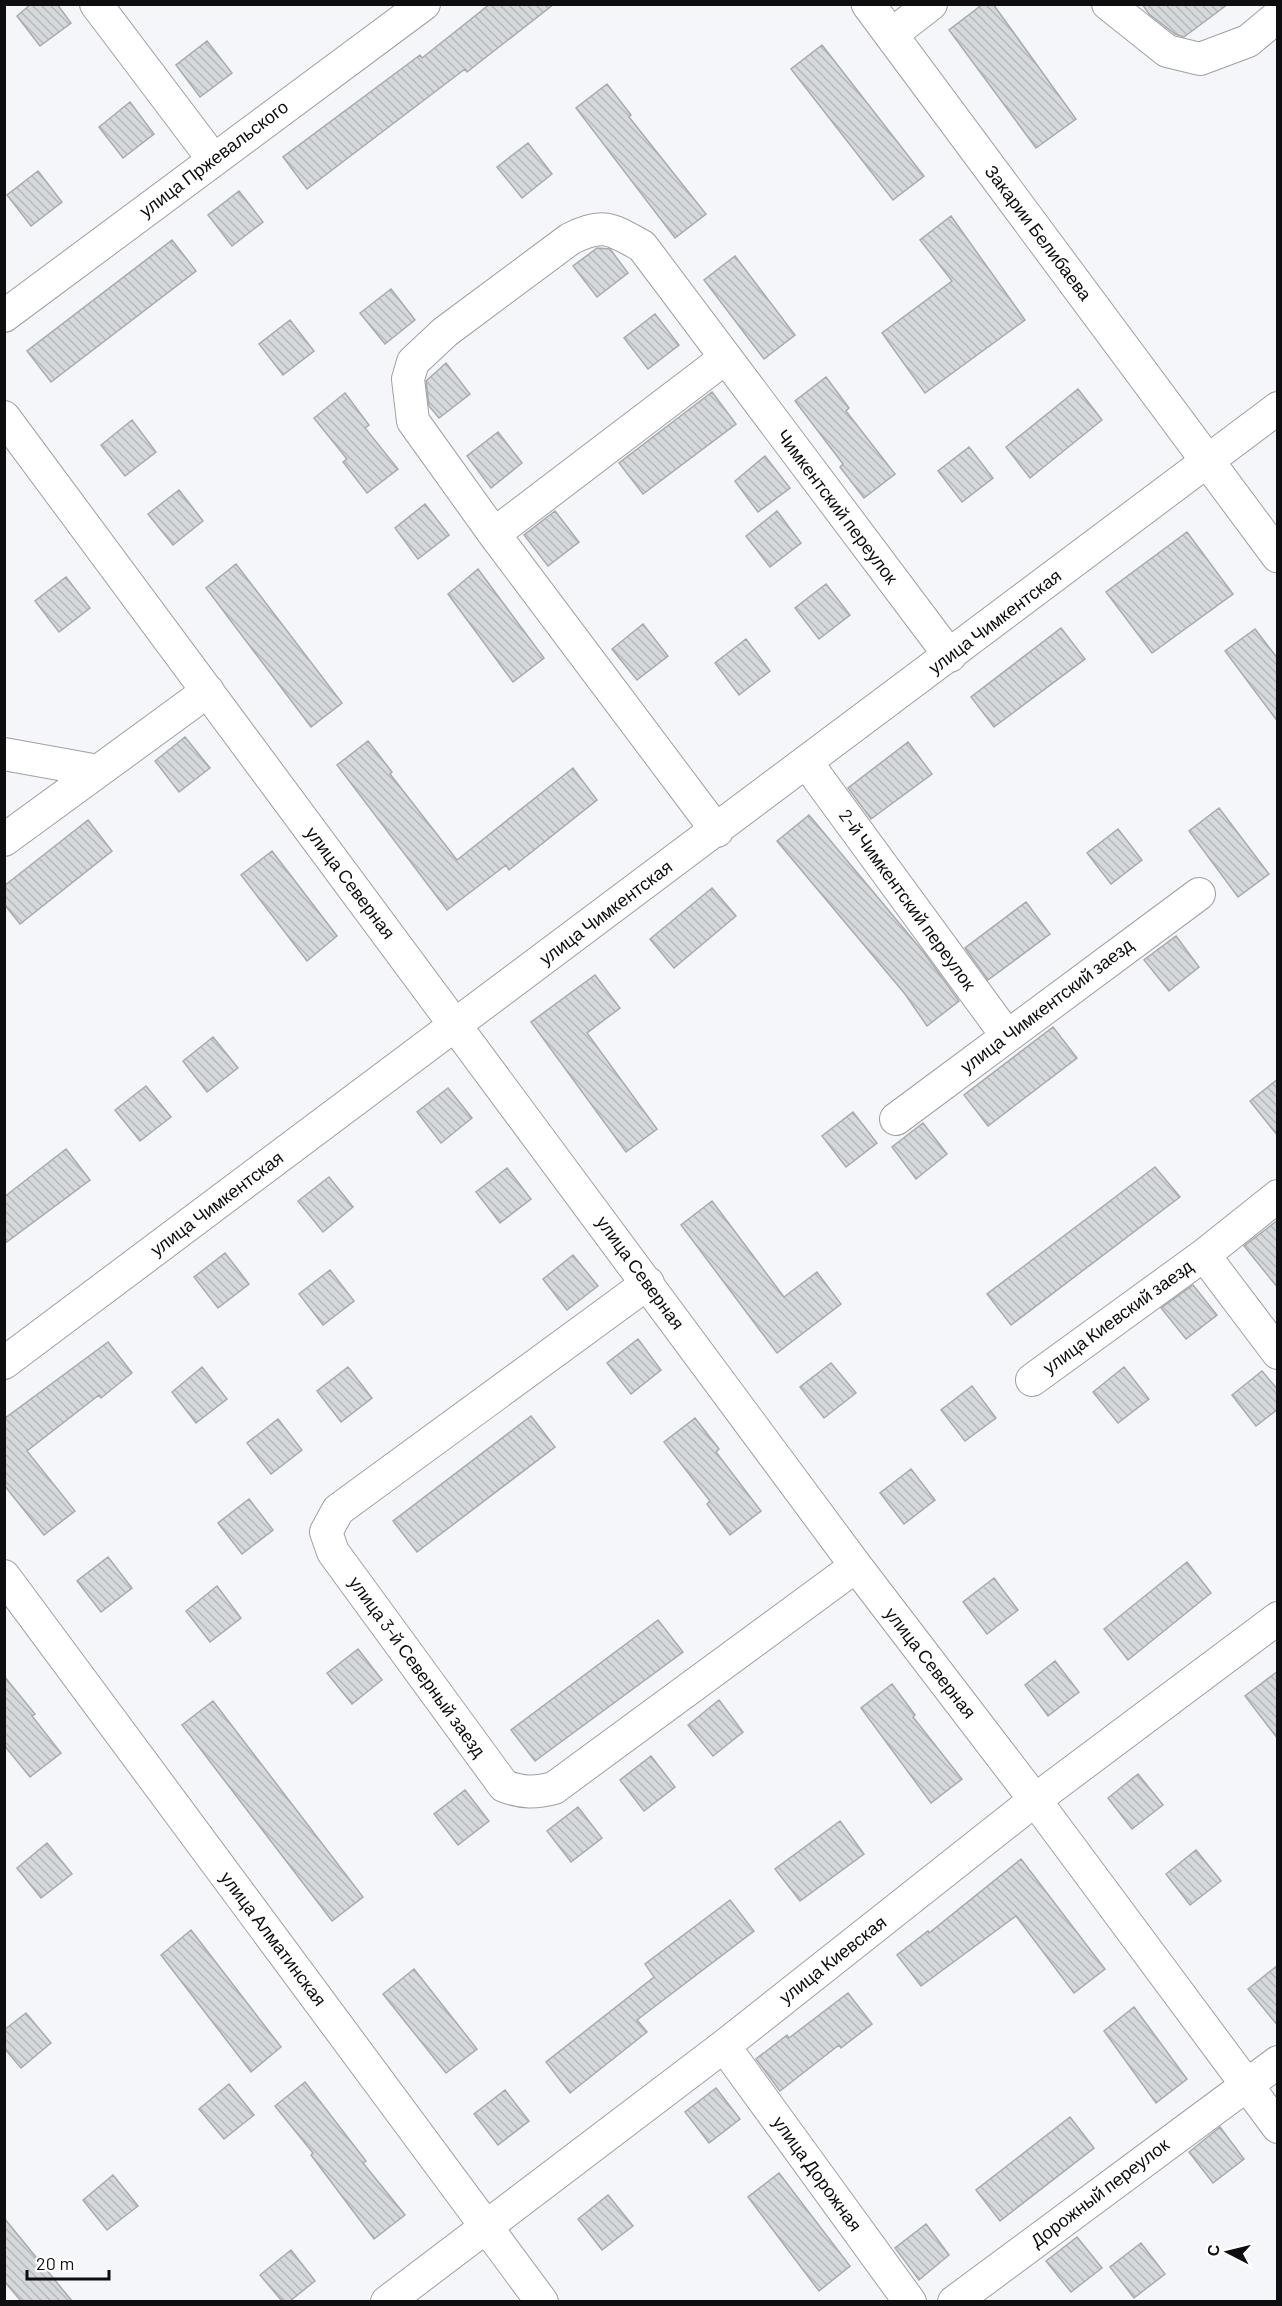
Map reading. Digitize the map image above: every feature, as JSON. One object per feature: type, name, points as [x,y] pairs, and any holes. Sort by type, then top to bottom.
[{"type":"street","points":[[96,4],[213,159]]},
{"type":"street","name":"улица Пржевальского","points":[[4,316],[424,4]]},
{"type":"street","name":"Закарии Белибаева","points":[[868,4],[1278,556]]},
{"type":"street","points":[[891,35],[931,4]]},
{"type":"street","points":[[1108,4],[1167,51],[1200,59],[1248,41],[1278,16]]},
{"type":"street","name":"Чимкентский переулок","points":[[717,831],[494,534],[413,422],[408,378],[413,362],[445,332],[570,239],[591,228],[607,230],[642,246],[724,359],[950,656]]},
{"type":"street","points":[[494,534],[724,359]]},
{"type":"street","name":"улица Чимкентская","points":[[4,1362],[717,831],[1278,408]]},
{"type":"street","name":"улица Северная","points":[[4,417],[648,1283],[855,1566],[1035,1800],[1278,2127]]},
{"type":"street","points":[[4,840],[208,691]]},
{"type":"street","points":[[4,754],[98,771]]},
{"type":"street","name":"2-й Чимкентский переулок","points":[[807,763],[1007,1036]]},
{"type":"street","name":"улица Чимкентский заезд","points":[[896,1119],[1200,894]]},
{"type":"street","name":"улица Киевский заезд","points":[[1032,1380],[1204,1254],[1278,1196]]},
{"type":"street","name":"улица Киевский заезд","points":[[1204,1254],[1278,1353]]},
{"type":"street","name":"улица 3-й Северный заезд","points":[[648,1283],[338,1510],[326,1532],[333,1552],[497,1777],[504,1786],[520,1792],[535,1793],[554,1788],[855,1566]]},
{"type":"street","name":"улица Алматинская","points":[[4,1576],[543,2301]]},
{"type":"street","name":"улица Киевская","points":[[387,2301],[487,2228],[724,2046],[1035,1800],[1278,1618]]},
{"type":"street","name":"улица Дорожная","points":[[724,2046],[910,2301]]},
{"type":"street","name":"Дорожный переулок","points":[[954,2301],[1278,2062]]},
{"type":"building","points":[[31,4],[57,4],[71,23],[40,46],[17,16]]},
{"type":"building","points":[[490,4],[554,4],[467,72],[465,69],[307,189],[283,157],[420,55],[422,58]]},
{"type":"building","points":[[983,4],[993,4],[1076,119],[1036,148],[949,30]]},
{"type":"building","points":[[1142,4],[1228,4],[1184,37],[1175,34],[1149,14]]},
{"type":"building","points":[[207,41],[232,73],[200,97],[176,65]]},
{"type":"building","points":[[822,45],[924,176],[893,200],[791,69]]},
{"type":"building","points":[[607,84],[631,115],[629,117],[706,214],[675,238],[576,108]]},
{"type":"building","points":[[130,102],[154,134],[123,158],[99,127]]},
{"type":"building","points":[[528,143],[552,174],[522,198],[497,167]]},
{"type":"building","points":[[38,171],[62,202],[31,226],[7,195]]},
{"type":"building","points":[[239,191],[263,222],[232,246],[208,215]]},
{"type":"building","points":[[951,216],[1025,320],[925,393],[882,333],[952,281],[920,240]]},
{"type":"building","points":[[172,240],[196,271],[51,382],[27,351]]},
{"type":"building","points":[[597,248],[610,249],[628,273],[597,297],[573,266]]},
{"type":"building","points":[[735,256],[795,335],[764,359],[704,280]]},
{"type":"building","points":[[391,289],[415,320],[385,344],[360,313]]},
{"type":"building","points":[[655,314],[679,345],[648,369],[624,338]]},
{"type":"building","points":[[290,320],[314,351],[283,375],[259,344]]},
{"type":"building","points":[[446,363],[470,394],[439,418],[429,406],[426,381]]},
{"type":"building","points":[[826,377],[849,408],[846,411],[895,474],[864,498],[840,467],[843,464],[795,401]]},
{"type":"building","points":[[1078,389],[1102,420],[1030,478],[1006,447]]},
{"type":"building","points":[[712,392],[736,424],[643,494],[619,463]]},
{"type":"building","points":[[345,393],[369,425],[365,428],[398,469],[367,493],[343,462],[347,459],[314,418]]},
{"type":"building","points":[[132,420],[156,452],[125,476],[101,445]]},
{"type":"building","points":[[498,432],[522,463],[491,488],[467,456]]},
{"type":"building","points":[[969,447],[993,478],[962,502],[938,471]]},
{"type":"building","points":[[765,456],[790,488],[758,512],[735,481]]},
{"type":"building","points":[[179,490],[203,521],[173,545],[148,514]]},
{"type":"building","points":[[425,504],[449,535],[418,559],[395,528]]},
{"type":"building","points":[[555,511],[579,542],[548,566],[524,535]]},
{"type":"building","points":[[777,511],[801,543],[770,567],[746,536]]},
{"type":"building","points":[[1187,532],[1233,594],[1152,653],[1106,592]]},
{"type":"building","points":[[236,564],[342,703],[311,727],[206,588]]},
{"type":"building","points":[[478,569],[544,658],[513,682],[448,594]]},
{"type":"building","points":[[66,577],[90,608],[59,632],[35,601]]},
{"type":"building","points":[[826,584],[850,615],[819,639],[795,608]]},
{"type":"building","points":[[643,624],[668,656],[637,680],[612,649]]},
{"type":"building","points":[[1061,628],[1085,659],[994,727],[971,697]]},
{"type":"building","points":[[1255,629],[1278,659],[1278,722],[1225,651]]},
{"type":"building","points":[[746,639],[770,671],[739,695],[715,663]]},
{"type":"building","points":[[185,737],[210,768],[179,792],[155,761]]},
{"type":"building","points":[[368,741],[392,772],[390,774],[457,860],[573,768],[597,800],[509,870],[506,865],[447,910],[337,765]]},
{"type":"building","points":[[908,742],[932,774],[871,819],[848,788]]},
{"type":"building","points":[[1219,808],[1269,874],[1238,897],[1189,831]]},
{"type":"building","points":[[809,815],[925,954],[959,1001],[927,1026],[905,994],[777,841]]},
{"type":"building","points":[[88,820],[112,851],[20,924],[4,904],[4,886]]},
{"type":"building","points":[[1118,829],[1142,860],[1111,884],[1087,853]]},
{"type":"building","points":[[272,851],[337,936],[307,961],[241,875]]},
{"type":"building","points":[[712,888],[736,916],[674,968],[650,939]]},
{"type":"building","points":[[1026,902],[1050,934],[988,980],[965,948]]},
{"type":"building","points":[[1176,936],[1199,967],[1169,991],[1144,960]]},
{"type":"building","points":[[595,975],[620,1008],[587,1033],[657,1129],[626,1152],[531,1022]]},
{"type":"building","points":[[1053,1027],[1077,1058],[988,1126],[964,1095]]},
{"type":"building","points":[[213,1037],[238,1068],[207,1092],[183,1061]]},
{"type":"building","points":[[1278,1079],[1278,1136],[1250,1101]]},
{"type":"building","points":[[146,1086],[171,1117],[140,1141],[115,1110]]},
{"type":"building","points":[[448,1088],[472,1118],[441,1143],[417,1112]]},
{"type":"building","points":[[853,1112],[877,1143],[846,1167],[822,1136]]},
{"type":"building","points":[[923,1123],[947,1154],[916,1179],[892,1147]]},
{"type":"building","points":[[66,1149],[90,1180],[4,1244],[4,1197]]},
{"type":"building","points":[[1155,1167],[1180,1197],[1011,1325],[987,1294]]},
{"type":"building","points":[[507,1168],[531,1199],[500,1223],[476,1192]]},
{"type":"building","points":[[329,1177],[353,1207],[323,1232],[298,1201]]},
{"type":"building","points":[[712,1201],[784,1297],[817,1272],[841,1304],[777,1353],[681,1225]]},
{"type":"building","points":[[1278,1220],[1278,1288],[1244,1246]]},
{"type":"building","points":[[225,1253],[249,1284],[218,1308],[194,1277]]},
{"type":"building","points":[[573,1255],[598,1286],[567,1310],[543,1279]]},
{"type":"building","points":[[330,1270],[354,1301],[323,1325],[299,1294]]},
{"type":"building","points":[[1193,1285],[1217,1315],[1186,1339],[1161,1308]]},
{"type":"building","points":[[638,1339],[661,1370],[631,1394],[607,1363]]},
{"type":"building","points":[[108,1342],[132,1373],[101,1398],[99,1395],[27,1451],[75,1511],[44,1535],[4,1485],[4,1419]]},
{"type":"building","points":[[831,1363],[856,1393],[824,1418],[800,1387]]},
{"type":"building","points":[[202,1367],[227,1399],[196,1423],[172,1392]]},
{"type":"building","points":[[348,1367],[372,1398],[341,1422],[317,1391]]},
{"type":"building","points":[[1124,1367],[1149,1399],[1118,1423],[1093,1392]]},
{"type":"building","points":[[1262,1371],[1278,1390],[1278,1409],[1256,1426],[1232,1395]]},
{"type":"building","points":[[972,1386],[996,1418],[965,1441],[941,1410]]},
{"type":"building","points":[[531,1416],[555,1447],[417,1552],[393,1521]]},
{"type":"building","points":[[695,1418],[719,1449],[716,1452],[761,1511],[730,1535],[707,1504],[710,1501],[664,1442]]},
{"type":"building","points":[[278,1419],[302,1450],[271,1474],[247,1443]]},
{"type":"building","points":[[911,1469],[935,1500],[904,1524],[880,1493]]},
{"type":"building","points":[[249,1499],[273,1530],[242,1554],[218,1523]]},
{"type":"building","points":[[108,1557],[132,1588],[101,1612],[77,1581]]},
{"type":"building","points":[[1187,1562],[1211,1593],[1128,1660],[1104,1629]]},
{"type":"building","points":[[994,1578],[1018,1610],[987,1634],[963,1602]]},
{"type":"building","points":[[217,1586],[241,1618],[210,1642],[186,1611]]},
{"type":"building","points":[[658,1620],[683,1652],[535,1761],[511,1730]]},
{"type":"building","points":[[358,1649],[382,1680],[352,1704],[327,1673]]},
{"type":"building","points":[[1055,1661],[1079,1692],[1048,1716],[1025,1685]]},
{"type":"building","points":[[1278,1671],[1278,1739],[1245,1696]]},
{"type":"building","points":[[4,1676],[35,1714],[32,1716],[61,1753],[30,1777],[4,1745]]},
{"type":"building","points":[[892,1684],[915,1715],[913,1717],[962,1779],[931,1803],[861,1708]]},
{"type":"building","points":[[719,1700],[743,1732],[713,1756],[688,1725]]},
{"type":"building","points":[[213,1701],[363,1897],[332,1921],[182,1725]]},
{"type":"building","points":[[651,1756],[675,1787],[644,1811],[620,1780]]},
{"type":"building","points":[[1138,1774],[1163,1805],[1132,1829],[1108,1798]]},
{"type":"building","points":[[465,1790],[489,1821],[458,1845],[434,1814]]},
{"type":"building","points":[[578,1807],[602,1838],[571,1862],[547,1831]]},
{"type":"building","points":[[840,1821],[864,1854],[800,1901],[775,1869]]},
{"type":"building","points":[[47,1843],[72,1874],[41,1898],[17,1868]]},
{"type":"building","points":[[1196,1850],[1221,1881],[1190,1905],[1166,1874]]},
{"type":"building","points":[[1021,1859],[1105,1969],[1074,1993],[1016,1916],[921,1986],[897,1955],[928,1931],[929,1933]]},
{"type":"building","points":[[730,1900],[754,1931],[637,2020],[647,2032],[570,2093],[546,2062],[654,1977],[645,1964]]},
{"type":"building","points":[[191,1930],[281,2047],[251,2072],[161,1955]]},
{"type":"building","points":[[1278,1965],[1278,2026],[1248,1989]]},
{"type":"building","points":[[414,1969],[477,2049],[446,2073],[383,1994]]},
{"type":"building","points":[[848,1993],[872,2024],[841,2048],[839,2045],[780,2091],[756,2059],[787,2035],[789,2038]]},
{"type":"building","points":[[1134,2007],[1187,2079],[1156,2103],[1104,2031]]},
{"type":"building","points":[[26,2013],[51,2043],[21,2068],[4,2048],[4,2030]]},
{"type":"building","points":[[305,2082],[366,2161],[363,2163],[405,2215],[374,2239],[311,2155],[313,2153],[275,2106]]},
{"type":"building","points":[[229,2084],[254,2115],[224,2139],[199,2109]]},
{"type":"building","points":[[716,2088],[740,2119],[709,2143],[685,2112]]},
{"type":"building","points":[[505,2090],[529,2121],[498,2145],[474,2114]]},
{"type":"building","points":[[1070,2117],[1094,2148],[1000,2221],[976,2190]]},
{"type":"building","points":[[1220,2127],[1244,2159],[1213,2183],[1189,2152]]},
{"type":"building","points":[[779,2173],[850,2266],[819,2291],[748,2197]]},
{"type":"building","points":[[113,2175],[138,2206],[107,2230],[83,2200]]},
{"type":"building","points":[[608,2195],[633,2226],[602,2250],[578,2219]]},
{"type":"building","points":[[4,2218],[72,2301],[21,2301],[4,2281]]},
{"type":"building","points":[[926,2224],[949,2255],[919,2280],[895,2248]]},
{"type":"building","points":[[1077,2237],[1102,2268],[1071,2292],[1046,2261]]},
{"type":"building","points":[[1141,2243],[1165,2274],[1134,2298],[1110,2267]]},
{"type":"building","points":[[291,2250],[315,2281],[290,2301],[282,2301],[260,2275]]}]
